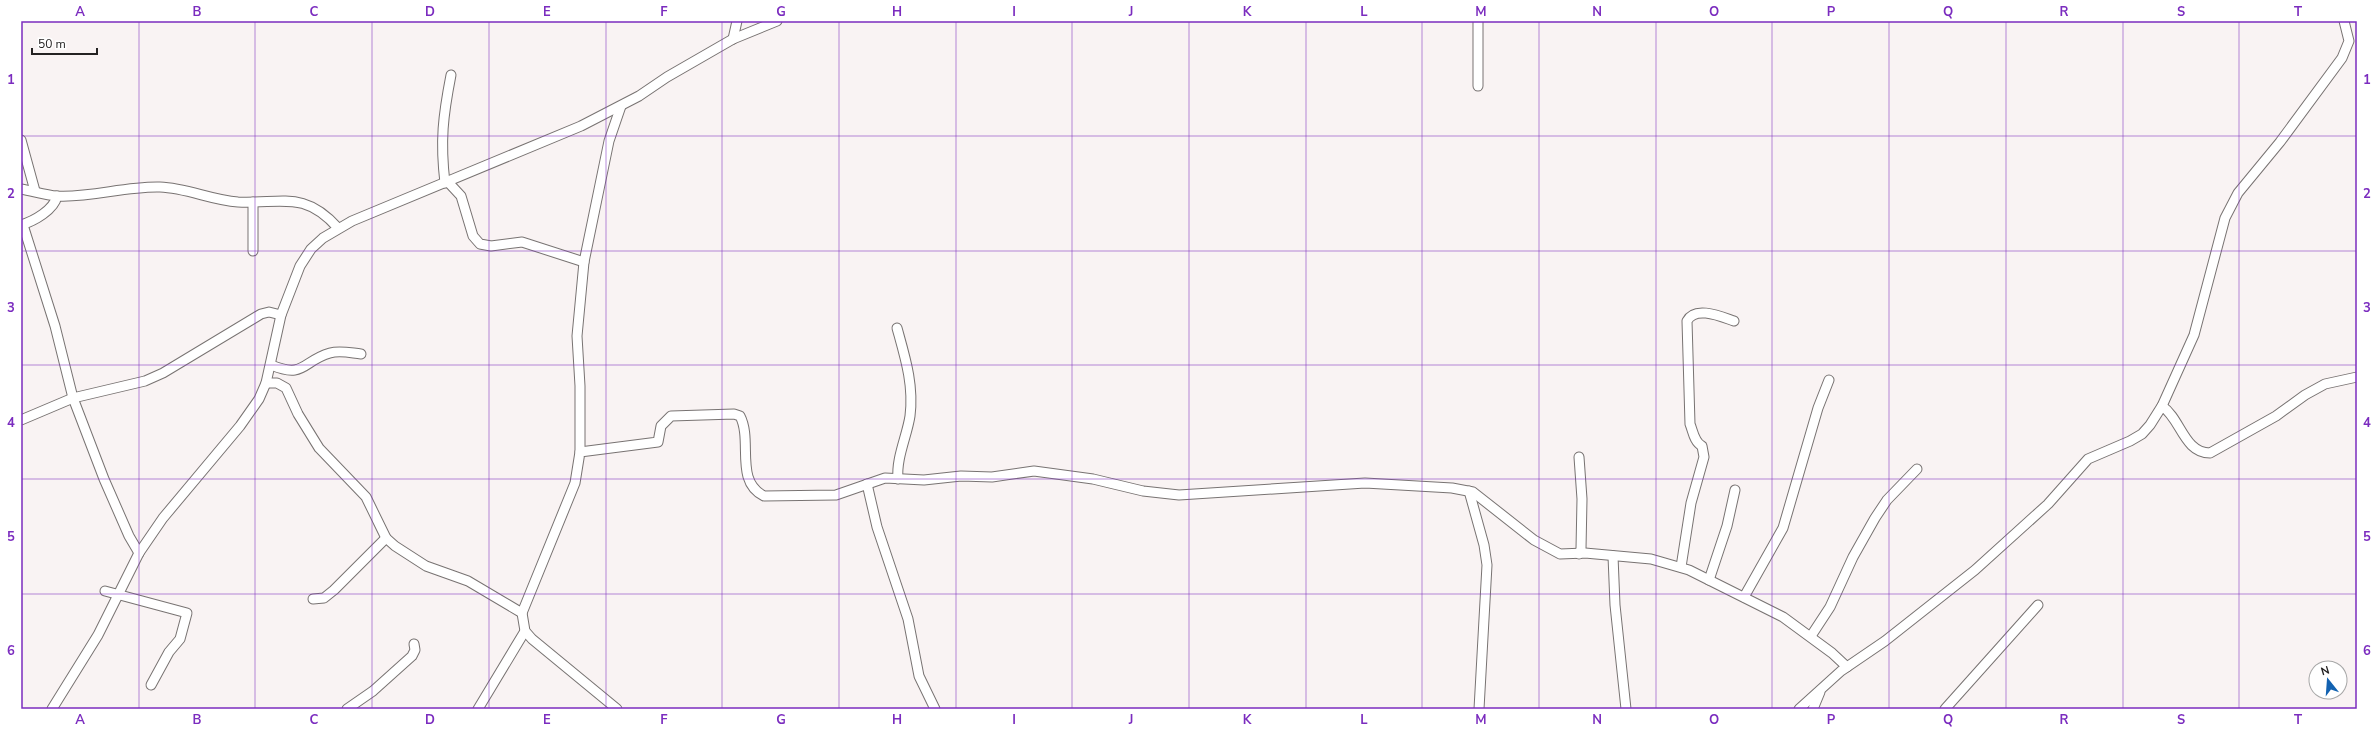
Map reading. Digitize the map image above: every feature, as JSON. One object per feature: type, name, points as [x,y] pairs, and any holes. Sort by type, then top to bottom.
[{"type":"street","points":[[734,40],[737,21]]},
{"type":"street","points":[[52,709],[98,635],[139,554],[174,502],[252,411],[266,383],[281,315],[300,266],[311,249],[338,228],[574,129],[621,106],[734,40],[777,21]]},
{"type":"street","points":[[1478,21],[1478,86]]},
{"type":"street","points":[[1799,709],[1847,668],[1885,641],[1975,570],[2048,504],[2088,459],[2142,434],[2162,406],[2194,335],[2222,230],[2238,193],[2280,142],[2342,58],[2347,49],[2349,33],[2344,21]]},
{"type":"street","points":[[2349,33],[2357,38]]},
{"type":"street","points":[[451,75],[442,119],[441,148],[447,183],[461,196],[473,236],[480,244],[491,246],[522,242],[584,262]]},
{"type":"street","points":[[617,709],[525,631],[522,613],[575,482],[580,452],[581,410],[578,336],[584,262],[609,141],[621,106]]},
{"type":"street","points":[[21,140],[35,191]]},
{"type":"street","points":[[21,189],[56,196],[101,193],[121,189],[161,187],[190,191],[222,200],[252,202],[282,200],[305,203],[316,209],[338,228]]},
{"type":"street","points":[[56,196],[55,203],[43,214],[22,225],[55,326],[73,398],[104,479],[139,554]]},
{"type":"street","points":[[252,202],[253,251]]},
{"type":"street","points":[[21,420],[73,398],[145,381],[163,373],[261,314],[269,312],[281,315]]},
{"type":"street","points":[[1681,567],[1690,503],[1704,457],[1702,446],[1695,437],[1690,424],[1687,321],[1691,315],[1700,313],[1714,314],[1734,321]]},
{"type":"street","points":[[897,328],[908,369],[910,386],[910,415],[898,466],[898,479]]},
{"type":"street","points":[[270,365],[290,371],[304,367],[334,352],[361,354]]},
{"type":"street","points":[[2162,406],[2169,411],[2192,447],[2201,453],[2210,453],[2276,416],[2317,388],[2326,384],[2357,376]]},
{"type":"street","points":[[1744,597],[1782,528],[1818,408],[1829,380]]},
{"type":"street","points":[[266,383],[277,383],[286,388],[298,414],[319,448],[366,497],[386,538],[419,562],[458,576],[522,613]]},
{"type":"street","points":[[580,452],[658,442],[661,426],[671,416],[734,414],[740,416],[743,423],[750,485],[758,493],[764,496],[829,496],[841,494],[885,478],[924,480],[961,476],[992,477],[1041,472],[1098,480],[1143,491],[1180,495],[1365,483],[1400,484],[1469,491],[1479,496],[1547,549],[1565,555],[1579,554],[1651,559],[1681,567],[1709,580],[1783,617],[1811,636],[1847,668]]},
{"type":"street","points":[[1579,457],[1582,499],[1581,548],[1579,554]]},
{"type":"street","points":[[1811,636],[1830,607],[1853,557],[1875,518],[1887,500],[1917,470]]},
{"type":"street","points":[[868,484],[877,527],[908,619],[919,676],[935,709]]},
{"type":"street","points":[[1709,580],[1728,526],[1735,490]]},
{"type":"street","points":[[1469,491],[1484,545],[1487,564],[1479,709]]},
{"type":"street","points":[[313,599],[324,598],[334,590],[386,538]]},
{"type":"street","points":[[1613,556],[1615,605],[1626,709]]},
{"type":"street","points":[[105,591],[118,596],[152,602],[187,613],[180,639],[169,652],[150,685]]},
{"type":"street","points":[[1945,709],[2038,605]]},
{"type":"street","points":[[478,709],[525,631]]},
{"type":"street","points":[[348,709],[373,691],[412,656],[415,650],[414,644]]},
{"type":"street","points":[[1813,709],[1821,691]]}]
